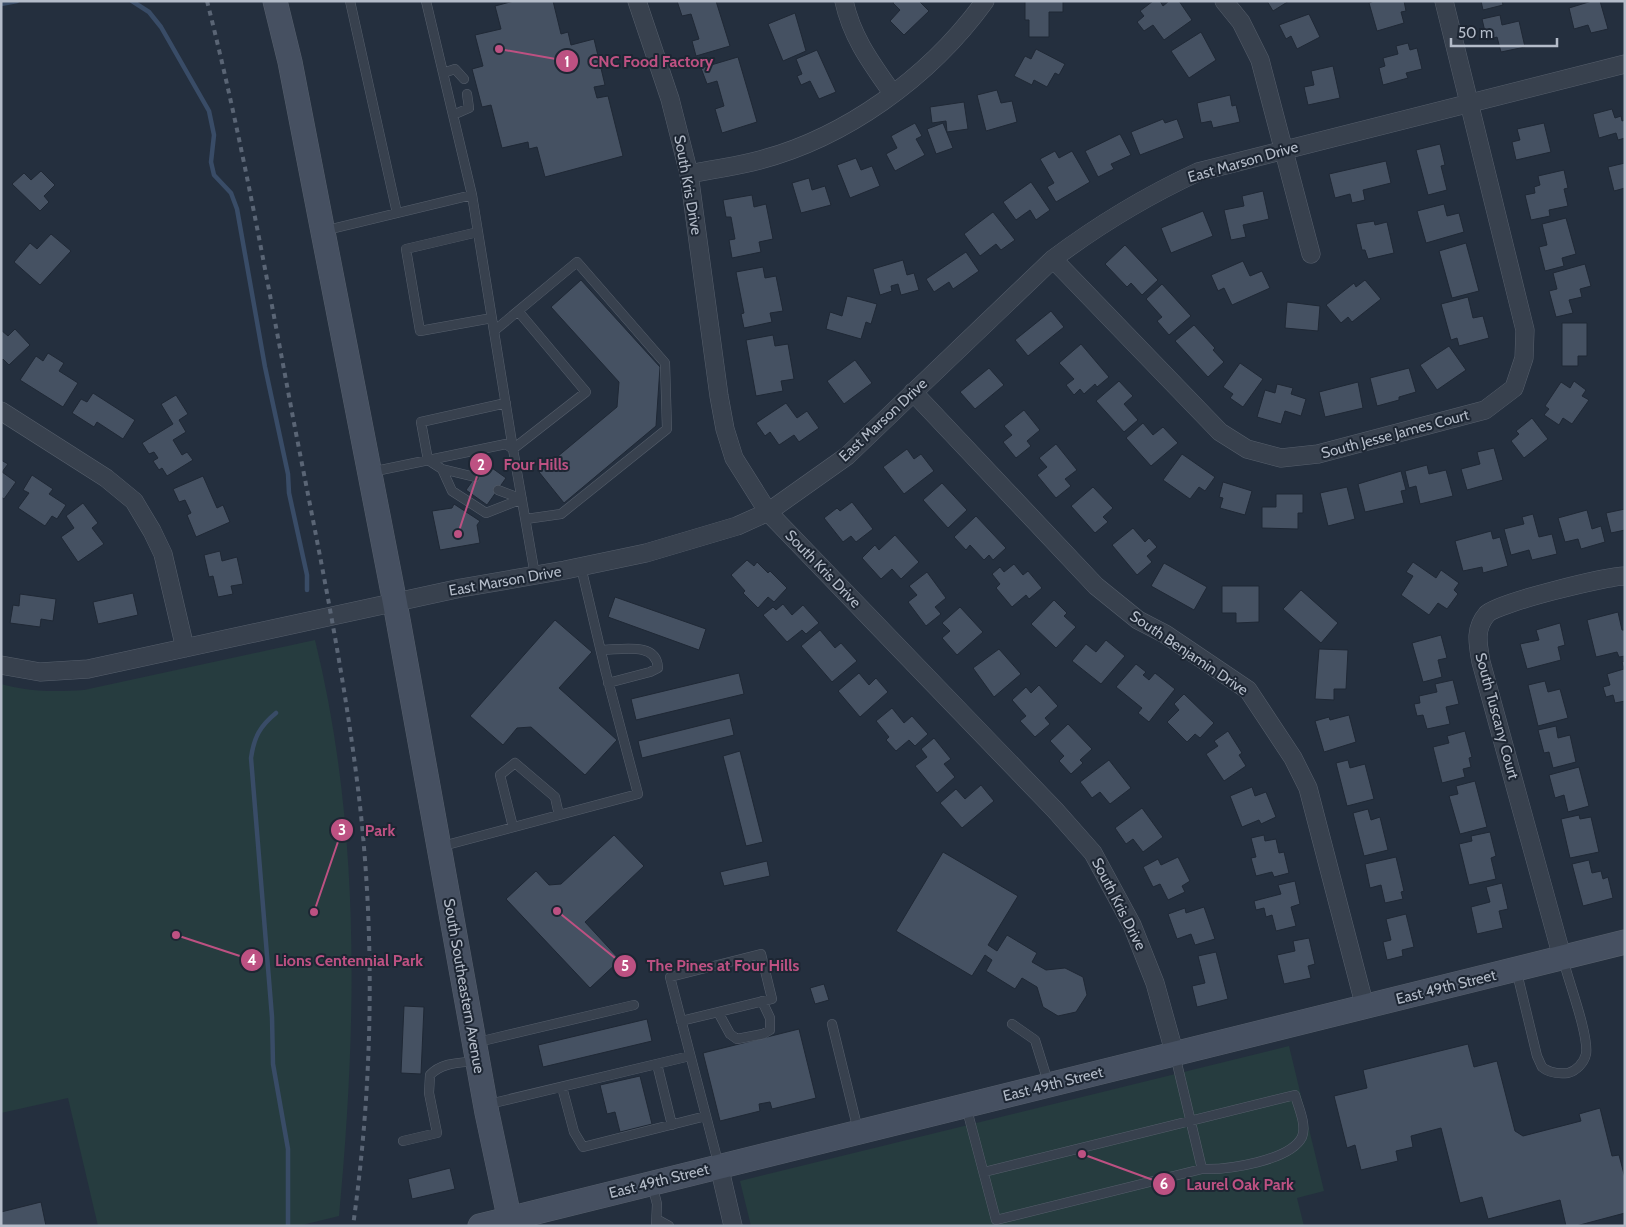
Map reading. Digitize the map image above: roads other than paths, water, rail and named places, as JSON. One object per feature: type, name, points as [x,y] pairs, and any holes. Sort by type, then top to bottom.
[{"type":"main road","name":"South Southeastern Avenue","points":[[275,1],[290,62],[370,472],[485,1105],[510,1222]]},
{"type":"main road","name":"East 49th Street","points":[[480,1226],[510,1222],[719,1166],[1049,1086],[1625,942]]},
{"type":"street","name":"South Kris Drive","points":[[637,1],[670,99],[689,174],[725,430],[734,458],[768,512],[1055,810],[1093,854],[1124,908],[1142,950],[1155,983],[1175,1054]]},
{"type":"street","points":[[844,1],[848,22],[861,50],[893,94]]},
{"type":"street","points":[[689,174],[754,162],[805,144],[850,122],[893,94],[945,49],[984,1]]},
{"type":"street","points":[[1224,1],[1241,22],[1260,60],[1312,254]]},
{"type":"street","name":"South Jesse James Court","points":[[1053,259],[1220,432],[1247,449],[1280,458],[1318,454],[1484,410],[1514,388],[1524,358],[1525,330],[1444,1]]},
{"type":"street","name":"East Marson Drive","points":[[1,665],[40,672],[69,671],[395,603],[581,567],[694,540],[737,526],[768,512],[847,456],[1053,259],[1144,197],[1198,172],[1468,102],[1625,64]]},
{"type":"street","name":"South Benjamin Drive","points":[[913,392],[1096,586],[1138,620],[1165,634],[1248,690],[1293,758],[1308,788],[1365,1007]]},
{"type":"street","points":[[1,411],[106,478],[134,501],[152,530],[163,554],[185,648]]},
{"type":"street","name":"South Tuscany Court","points":[[1562,958],[1481,662],[1477,634],[1481,622],[1489,612],[1505,604],[1566,588],[1625,576]]},
{"type":"street","points":[[719,1166],[733,1226]]},
{"type":"lane","points":[[350,1],[398,213]]},
{"type":"lane","points":[[426,1],[472,195],[535,576]]},
{"type":"lane","points":[[443,72],[455,69],[464,79]]},
{"type":"lane","points":[[454,115],[469,108],[467,94]]},
{"type":"lane","points":[[323,231],[472,195]]},
{"type":"lane","points":[[478,232],[406,249],[420,331],[492,318]]},
{"type":"lane","points":[[494,331],[577,262],[665,363],[667,429],[561,514],[526,519]]},
{"type":"lane","points":[[514,449],[586,392],[518,311]]},
{"type":"lane","points":[[475,477],[442,469],[428,460],[421,422],[506,403]]},
{"type":"lane","points":[[370,472],[506,444],[514,449]]},
{"type":"lane","points":[[442,469],[452,491],[486,513],[522,499]]},
{"type":"lane","points":[[498,490],[522,499]]},
{"type":"lane","points":[[438,847],[638,794],[608,683],[581,567]]},
{"type":"lane","points":[[601,650],[644,650],[650,652],[658,660],[658,668],[650,672],[608,683]]},
{"type":"lane","points":[[513,827],[500,774],[516,764],[554,797],[559,815]]},
{"type":"lane","points":[[681,1021],[772,999],[761,954],[670,977],[681,1021],[690,1056],[719,1166]]},
{"type":"lane","points":[[1516,969],[1537,1056],[1542,1067],[1555,1074],[1570,1072],[1580,1066],[1586,1054],[1584,1037],[1562,958]]},
{"type":"lane","points":[[718,1012],[730,1034],[737,1039],[764,1034],[770,1030],[770,1018],[762,1001]]},
{"type":"lane","points":[[403,1141],[437,1133],[429,1093],[430,1075],[437,1068],[476,1052],[634,1005]]},
{"type":"lane","points":[[832,1024],[859,1132]]},
{"type":"lane","points":[[1012,1024],[1035,1040],[1049,1086]]},
{"type":"lane","points":[[1175,1054],[1202,1169]]},
{"type":"lane","points":[[485,1105],[690,1056]]},
{"type":"lane","points":[[657,1064],[672,1125]]},
{"type":"lane","points":[[562,1087],[574,1132],[583,1147],[706,1116]]},
{"type":"lane","points":[[966,1106],[996,1220],[1202,1169],[1219,1170],[1282,1155],[1302,1137],[1304,1126],[1295,1095],[984,1172]]},
{"type":"lane","points":[[652,1183],[657,1204],[657,1223],[669,1226]]},
{"type":"waterway","points":[[1,4],[17,1]]},
{"type":"waterway","points":[[132,1],[149,12],[161,27],[209,111],[214,135],[211,162],[214,175],[231,193],[237,209],[265,367],[288,474],[289,493],[307,575],[307,590]]},
{"type":"waterway","points":[[276,713],[259,732],[251,758],[272,1017],[273,1064],[288,1149],[288,1226]]},
{"type":"railway","points":[[207,1],[244,161],[323,573],[341,669],[361,815],[370,969],[368,1072],[353,1226]]},
{"type":"place","name":"CNC Food Factory","points":[[499,49]]},
{"type":"place","name":"Four Hills","points":[[458,534]]},
{"type":"place","name":"The Pines at Four Hills","points":[[557,911]]},
{"type":"place","name":"Park","points":[[314,912]]},
{"type":"place","name":"Lions Centennial Park","points":[[176,935]]},
{"type":"place","name":"Laurel Oak Park","points":[[1082,1154]]}]
